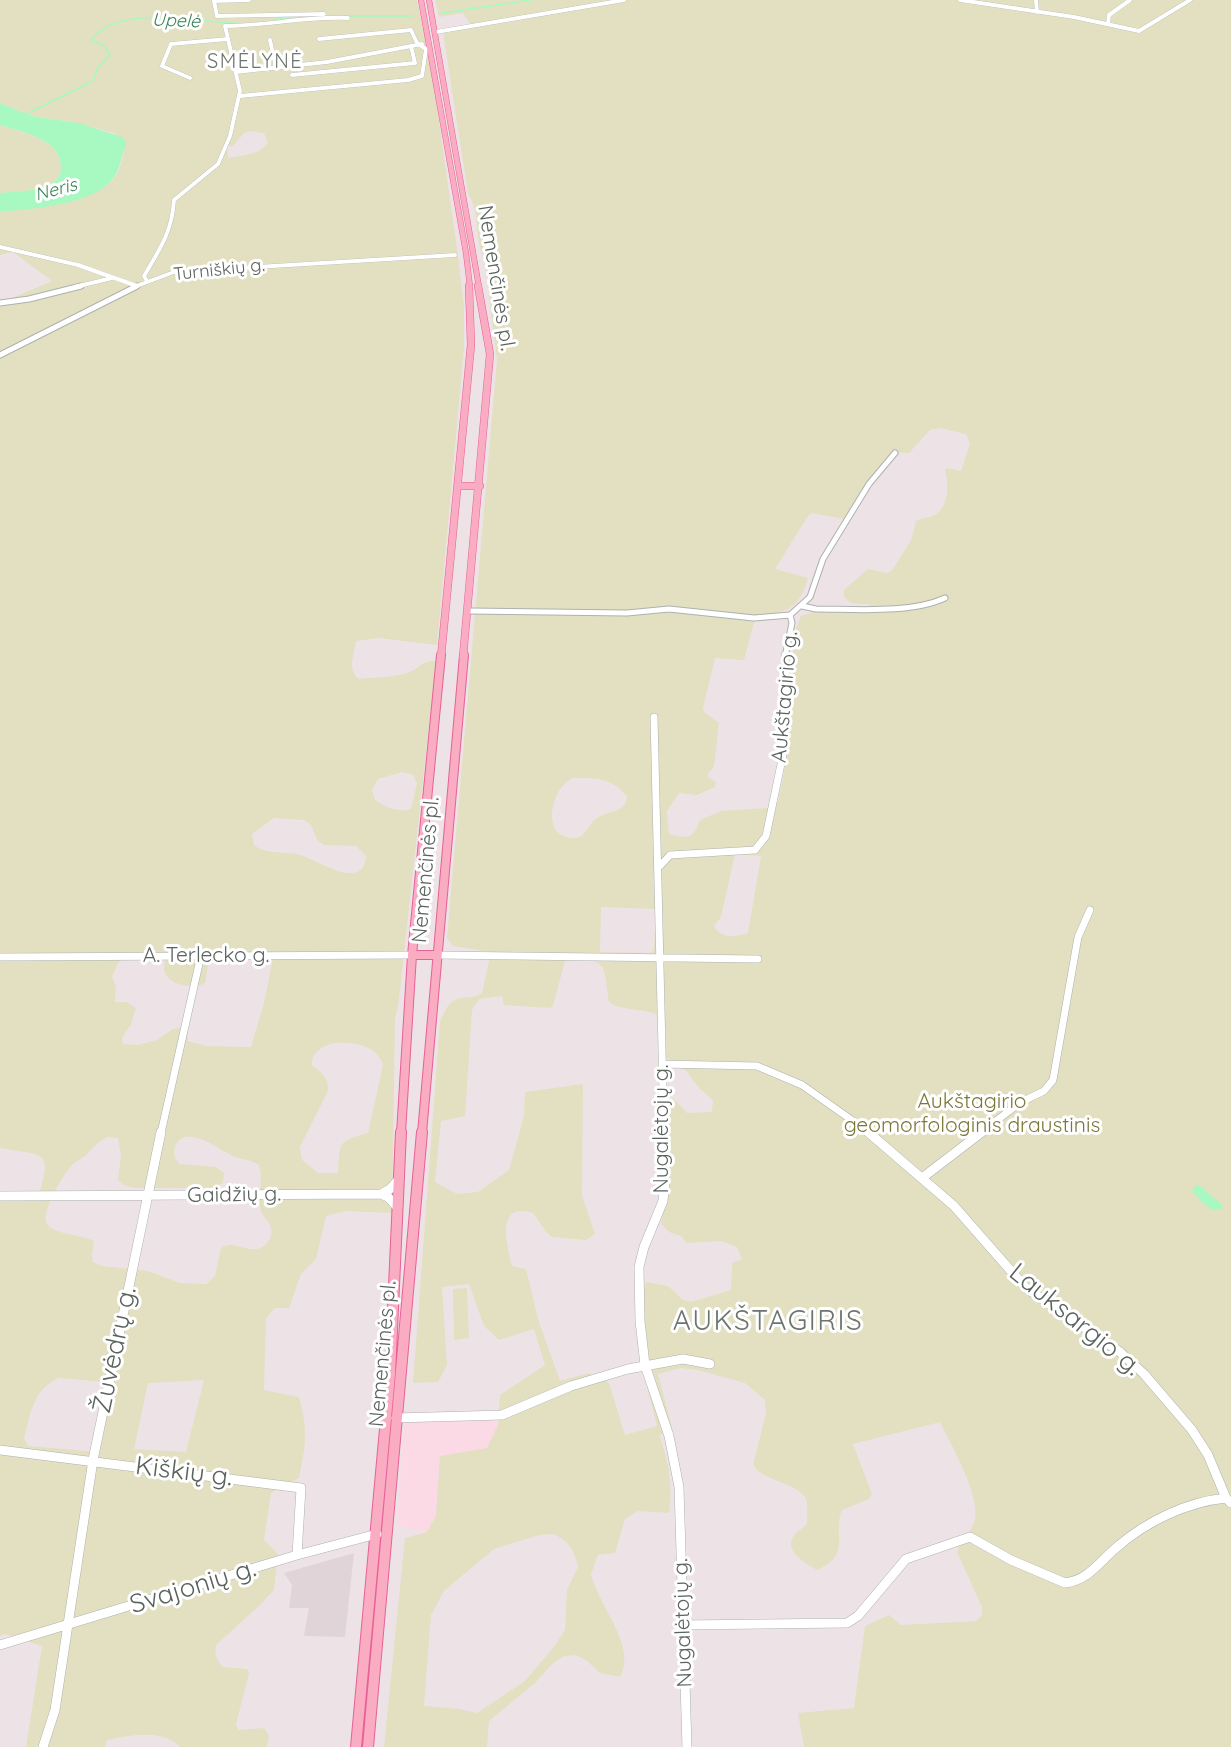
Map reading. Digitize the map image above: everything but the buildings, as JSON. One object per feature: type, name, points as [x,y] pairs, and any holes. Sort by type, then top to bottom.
[{"type":"main road","name":"Nemenčinės pl.","points":[[368,1747],[390,1374],[404,1057],[471,345],[465,248],[421,0]]},
{"type":"main road","name":"Nemenčinės pl.","points":[[356,1747],[396,1418],[490,354],[429,0]]},
{"type":"main road","points":[[458,207],[466,207]]},
{"type":"main road","points":[[455,255],[465,248]]},
{"type":"main road","points":[[455,255],[466,259]]},
{"type":"main road","points":[[469,285],[479,285]]},
{"type":"main road","points":[[459,486],[480,486]]},
{"type":"main road","points":[[412,955],[438,955]]},
{"type":"street","points":[[249,0],[214,1],[217,16],[342,14]]},
{"type":"street","points":[[436,32],[624,0]]},
{"type":"street","points":[[960,0],[1139,30],[1190,0]]},
{"type":"street","points":[[998,0],[999,6]]},
{"type":"street","points":[[1036,0],[1037,12]]},
{"type":"street","points":[[1108,24],[1109,15],[1130,0]]},
{"type":"street","points":[[147,281],[144,276],[168,236],[173,217],[174,200],[220,160],[230,136],[240,96],[225,26],[258,26],[331,17],[348,18]]},
{"type":"street","points":[[240,96],[415,79],[422,76],[425,67],[426,49],[419,44],[411,30],[319,39]]},
{"type":"street","points":[[190,78],[162,66],[171,44],[228,39]]},
{"type":"street","points":[[270,40],[276,68]]},
{"type":"street","points":[[236,72],[327,62],[430,43]]},
{"type":"street","points":[[292,75],[415,63],[411,46]]},
{"type":"street","points":[[0,247],[78,265],[136,286]]},
{"type":"street","name":"Turniškių g.","points":[[0,355],[136,286],[174,272],[455,255]]},
{"type":"street","points":[[0,303],[29,299],[112,278]]},
{"type":"street","name":"Aukštagirio g.","points":[[469,611],[627,613],[669,609],[754,618],[790,615],[802,606],[813,589],[823,559],[869,484],[895,453]]},
{"type":"street","name":"Aukštagirio g.","points":[[802,606],[812,609],[870,610],[925,606],[945,598]]},
{"type":"street","name":"Aukštagirio g.","points":[[659,869],[662,861],[670,855],[755,850],[766,836],[785,745],[787,699],[785,655],[792,623],[790,615]]},
{"type":"street","name":"Nugalėtojų g.","points":[[654,717],[665,1192],[639,1267],[640,1321],[645,1365],[677,1467],[687,1747]]},
{"type":"street","points":[[922,1178],[1021,1102],[1044,1091],[1053,1080],[1078,937],[1090,910]]},
{"type":"street","name":"A. Terlecko g.","points":[[0,957],[412,955]]},
{"type":"street","points":[[438,955],[758,959]]},
{"type":"street","name":"Žuvėdrų g.","points":[[43,1747],[55,1710],[93,1460],[147,1196],[201,956]]},
{"type":"street","name":"Lauksargio g.","points":[[662,1065],[757,1066],[802,1085],[881,1141],[954,1206],[1026,1288],[1120,1352],[1144,1374],[1192,1430],[1208,1455],[1228,1500]]},
{"type":"street","points":[[381,1194],[390,1189],[399,1179]]},
{"type":"street","points":[[381,1194],[388,1197],[397,1208]]},
{"type":"street","name":"Gaidžių g.","points":[[0,1196],[381,1194]]},
{"type":"street","points":[[396,1418],[501,1414],[571,1386],[645,1365],[683,1359],[710,1364]]},
{"type":"street","name":"Kiškių g.","points":[[0,1450],[301,1488],[297,1555]]},
{"type":"street","points":[[683,1625],[847,1623],[858,1616],[906,1558],[970,1537],[1011,1560],[1065,1583],[1071,1583],[1088,1575],[1124,1540],[1179,1510],[1196,1502],[1228,1500]]},
{"type":"street","name":"Svajonių g.","points":[[0,1645],[297,1555],[381,1534]]},
{"type":"shaded area","points":[[498,1411],[498,1425],[487,1448],[440,1456],[436,1516],[427,1532],[397,1526],[404,1427],[410,1412]]},
{"type":"shaded area","points":[[354,1553],[345,1637],[304,1636],[309,1608],[289,1608],[292,1585],[284,1573]]},
{"type":"green space","points":[[0,0],[417,0],[432,71],[464,305],[464,347],[437,645],[379,638],[356,641],[352,661],[353,671],[359,679],[401,675],[426,662],[436,661],[398,1008],[395,1017],[392,1213],[346,1211],[326,1216],[316,1259],[301,1274],[289,1308],[275,1308],[266,1318],[264,1390],[299,1397],[305,1428],[303,1456],[299,1478],[271,1493],[264,1540],[278,1554],[274,1590],[217,1644],[215,1650],[217,1659],[223,1667],[247,1669],[249,1674],[236,1724],[238,1730],[264,1728],[269,1736],[267,1747],[180,1747],[164,1737],[145,1735],[107,1740],[105,1747],[26,1747],[42,1646],[5,1634],[0,1636],[0,1200],[38,1198],[45,1171],[42,1158],[36,1154],[0,1148],[0,303],[52,281],[13,252],[0,255],[0,212],[59,203],[103,188],[117,174],[124,150],[115,133],[68,121],[32,116],[0,103]],"holes":[[[250,131],[264,133],[268,143],[254,153],[228,158],[227,146],[233,146],[244,133]],[[402,772],[413,775],[417,783],[411,809],[406,810],[392,809],[379,803],[375,800],[372,790],[378,779]],[[274,818],[304,820],[311,825],[317,840],[324,845],[356,846],[366,856],[363,867],[357,872],[348,873],[300,855],[270,852],[254,845],[252,834]],[[126,953],[167,953],[164,963],[165,973],[172,981],[189,986],[205,983],[210,954],[274,954],[264,1003],[251,1047],[206,1046],[188,1041],[187,1027],[173,1029],[157,1040],[138,1045],[123,1044],[122,1038],[131,1024],[136,1008],[126,1002],[115,1002],[116,987],[112,977],[118,963]],[[334,1043],[364,1046],[376,1053],[383,1065],[368,1133],[342,1144],[338,1173],[318,1173],[302,1160],[300,1147],[328,1091],[326,1079],[312,1065],[313,1056]],[[107,1137],[118,1138],[121,1156],[118,1180],[133,1188],[216,1188],[223,1182],[224,1173],[216,1167],[179,1164],[174,1152],[175,1147],[180,1140],[186,1137],[203,1140],[233,1156],[259,1165],[260,1207],[272,1231],[268,1241],[257,1249],[235,1245],[221,1248],[215,1276],[206,1284],[180,1283],[148,1271],[102,1266],[93,1262],[94,1241],[55,1230],[47,1224],[46,1218],[53,1194],[67,1171]],[[59,1378],[115,1383],[98,1452],[28,1446],[24,1438],[34,1403],[44,1388]],[[204,1380],[186,1452],[134,1449],[148,1383]]]},
{"type":"green space","name":"Aukštagirio geomorfologinis draustinis","points":[[435,0],[1231,0],[1231,1747],[804,1747],[798,1713],[854,1708],[865,1626],[889,1615],[901,1625],[976,1621],[982,1615],[982,1607],[957,1552],[975,1519],[969,1484],[940,1422],[853,1444],[872,1494],[869,1499],[842,1510],[838,1550],[835,1558],[817,1570],[796,1555],[791,1545],[796,1533],[807,1523],[806,1499],[796,1489],[764,1475],[753,1465],[766,1413],[765,1400],[745,1383],[698,1370],[680,1368],[658,1374],[673,1431],[659,1435],[669,1473],[671,1492],[669,1513],[638,1511],[625,1519],[615,1553],[598,1555],[591,1574],[621,1639],[624,1665],[620,1677],[600,1673],[576,1655],[564,1656],[552,1664],[535,1683],[489,1721],[487,1747],[384,1747],[405,1538],[427,1532],[436,1516],[440,1456],[487,1448],[498,1425],[500,1395],[545,1365],[534,1329],[499,1340],[484,1326],[469,1284],[442,1287],[447,1365],[438,1382],[413,1383],[440,1022],[453,1001],[482,993],[491,952],[453,946],[447,938],[497,360],[484,257],[472,201],[468,194],[443,32],[471,26],[463,13],[439,17]],"holes":[[[940,428],[966,434],[970,444],[961,471],[947,468],[945,470],[947,488],[943,507],[935,515],[916,521],[911,540],[893,569],[888,573],[868,569],[844,590],[844,596],[849,601],[855,604],[870,604],[865,613],[813,612],[801,616],[793,646],[789,737],[778,802],[767,808],[721,811],[700,820],[695,831],[689,836],[669,834],[667,811],[679,793],[697,795],[715,787],[716,782],[708,777],[708,773],[714,767],[719,723],[704,712],[703,708],[715,658],[744,660],[756,615],[784,611],[796,603],[801,596],[808,578],[775,569],[808,516],[812,513],[844,519],[871,478],[895,452],[909,453],[930,430]],[[573,778],[596,779],[609,782],[627,797],[620,809],[601,815],[583,834],[572,838],[558,833],[552,819],[554,803],[561,788]],[[735,854],[761,856],[748,933],[725,935],[714,926],[721,917]],[[601,907],[656,909],[654,950],[650,953],[600,952]],[[566,957],[590,960],[601,966],[606,978],[609,1002],[624,1008],[650,1012],[663,1020],[666,1028],[666,1057],[686,1071],[699,1088],[713,1100],[712,1112],[687,1113],[674,1099],[667,1102],[668,1195],[661,1223],[669,1232],[680,1235],[687,1243],[721,1241],[737,1247],[742,1259],[732,1263],[731,1290],[691,1302],[683,1300],[668,1286],[646,1282],[635,1318],[643,1371],[657,1426],[625,1435],[609,1383],[588,1373],[560,1381],[538,1319],[526,1269],[512,1266],[506,1237],[508,1219],[513,1213],[521,1211],[533,1213],[552,1237],[586,1240],[595,1234],[582,1195],[583,1084],[525,1092],[524,1116],[509,1170],[478,1192],[457,1194],[435,1182],[441,1121],[465,1116],[472,1010],[479,999],[502,996],[504,1005],[550,1008],[553,1006]],[[553,1534],[567,1543],[573,1551],[578,1567],[567,1590],[565,1630],[525,1681],[477,1713],[424,1706],[431,1615],[444,1591],[494,1549],[539,1535]]]},
{"type":"green space","points":[[0,125],[39,139],[55,151],[60,159],[61,169],[54,181],[36,189],[0,193]]},
{"type":"green space","points":[[467,1288],[469,1338],[454,1340],[453,1289]]},
{"type":"water","name":"Neris","points":[[0,103],[32,116],[79,123],[122,137],[126,141],[126,146],[115,176],[102,188],[75,200],[43,207],[0,212],[0,193],[42,188],[57,179],[61,169],[60,159],[48,144],[29,134],[0,125]]},
{"type":"water","points":[[1199,1185],[1221,1204],[1223,1209],[1214,1210],[1202,1202],[1192,1191]]},
{"type":"waterway","name":"Upelė","points":[[442,13],[531,0]]},
{"type":"waterway","name":"Upelė","points":[[335,16],[413,16]]},
{"type":"waterway","name":"Upelė","points":[[24,115],[93,81],[98,67],[110,56],[105,46],[91,40],[104,29],[120,22],[161,17],[241,24]]},
{"type":"waterway","name":"Upelė","points":[[273,21],[281,18],[302,18]]},
{"type":"district","name":"SMĖLYNĖ","points":[[255,62]]},
{"type":"district","name":"AUKŠTAGIRIS","points":[[768,1322]]}]
